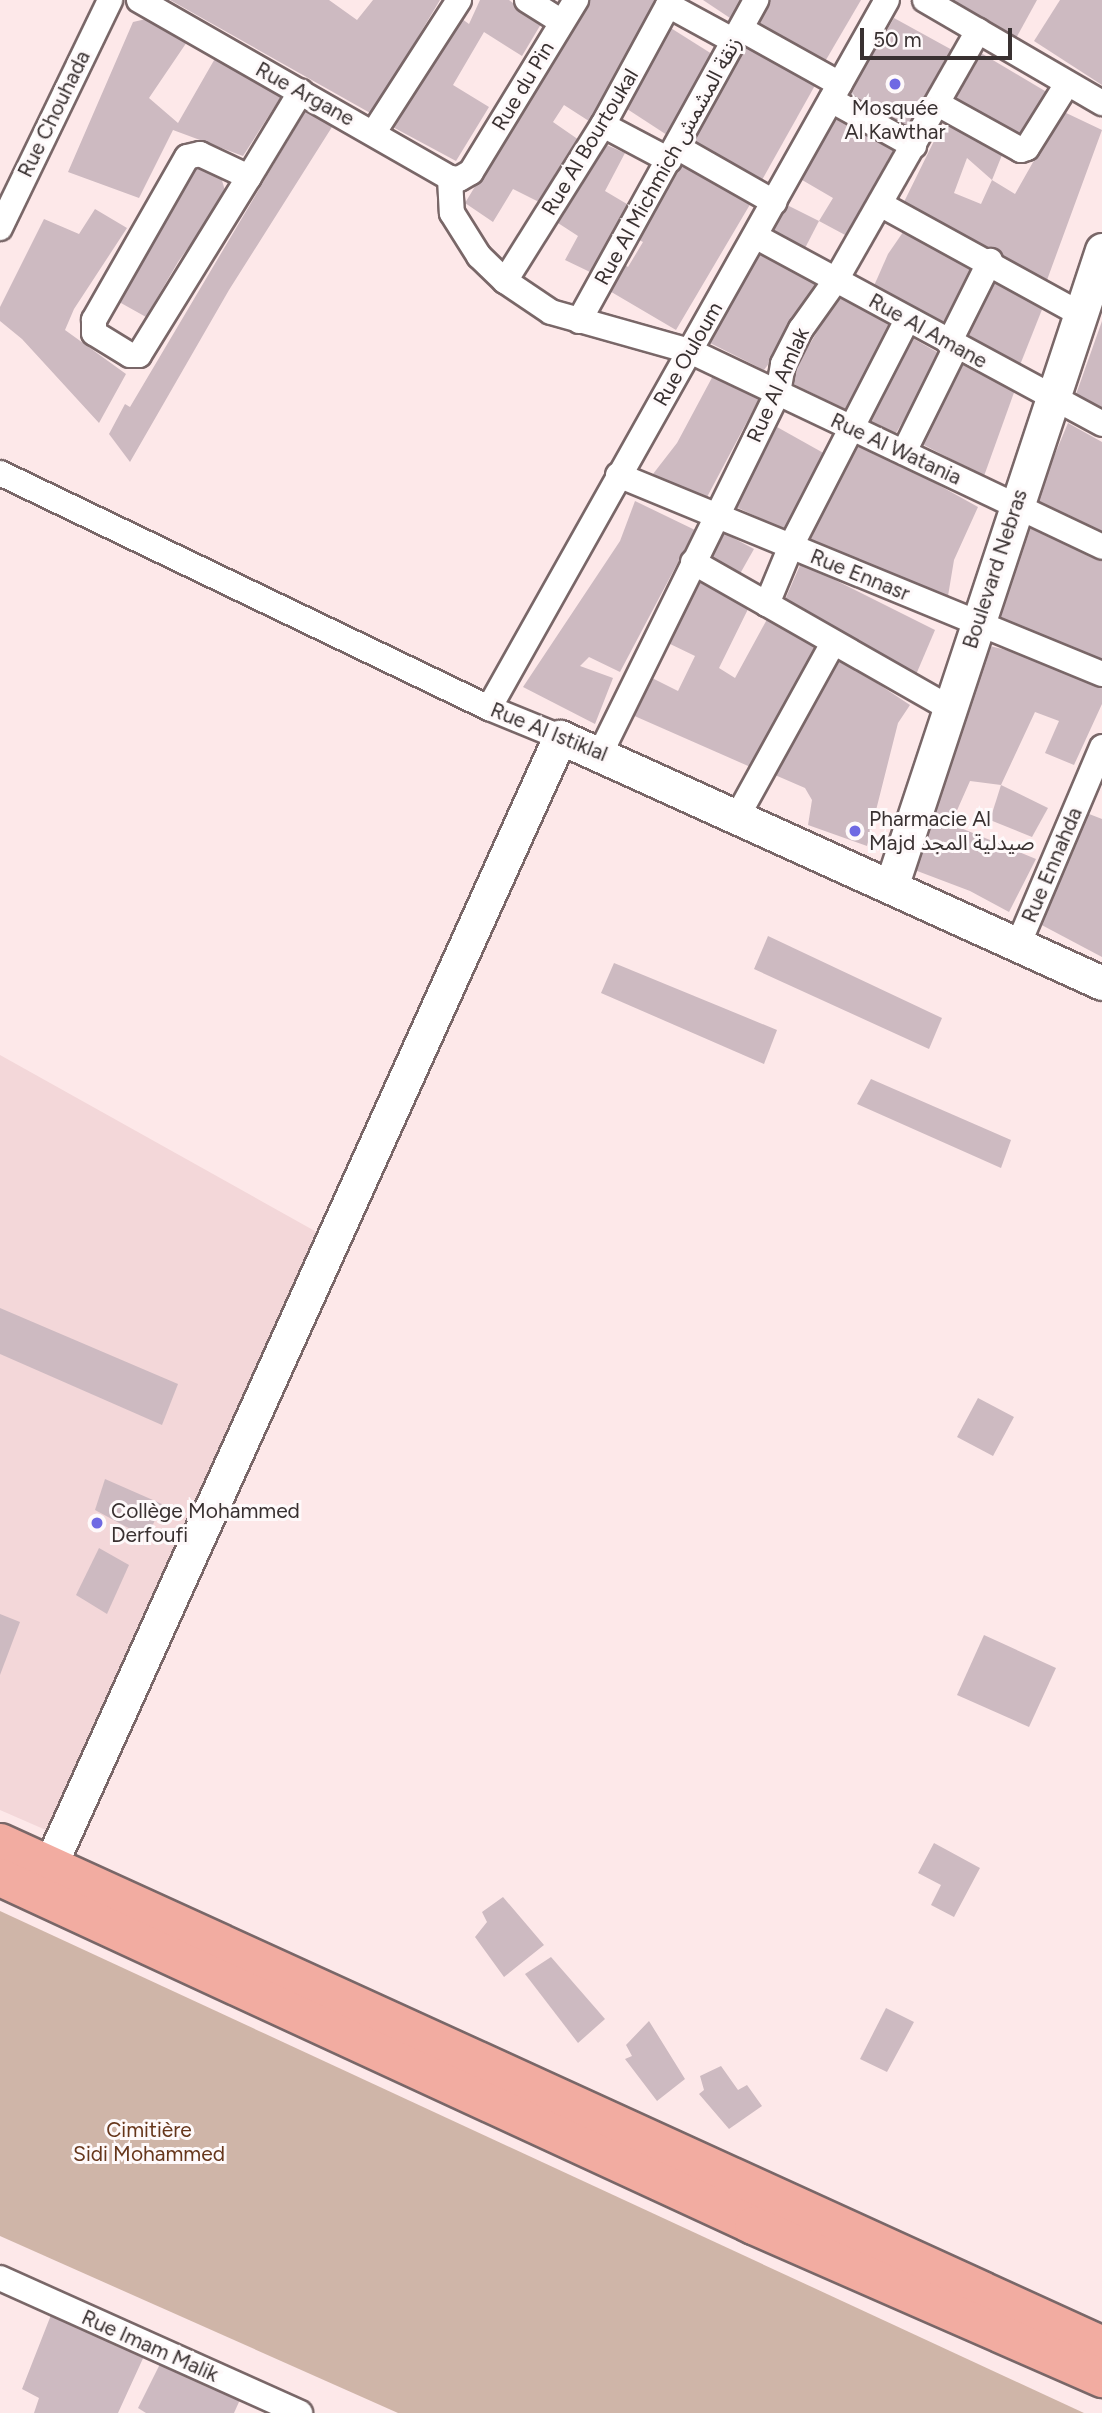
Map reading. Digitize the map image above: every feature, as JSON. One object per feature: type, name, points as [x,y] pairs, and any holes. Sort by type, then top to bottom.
[{"type":"main road","points":[[0,1842],[460,2070],[1102,2378]]},
{"type":"main road","points":[[0,1877],[460,2070],[1102,2345]]},
{"type":"street","name":"Rue Chouhada","points":[[0,228],[110,0]]},
{"type":"street","name":"Rue Argane","points":[[139,0],[374,132],[460,175]]},
{"type":"street","points":[[374,132],[459,0]]},
{"type":"street","points":[[527,0],[562,22]]},
{"type":"street","name":"Rue du Pin","points":[[460,175],[576,0]]},
{"type":"street","name":"Rue Al Michmich زنقة المشمش","points":[[579,321],[756,0]]},
{"type":"street","name":"Rue Ouloum","points":[[489,708],[887,0]]},
{"type":"street","points":[[925,0],[1102,103]]},
{"type":"street","points":[[670,2],[737,35],[836,92],[914,146]]},
{"type":"street","name":"Rue Al Bourtoukal","points":[[505,281],[603,125],[670,2]]},
{"type":"street","name":"Rue Al Amlak","points":[[601,752],[778,393],[790,350],[817,302],[836,280],[978,31]]},
{"type":"street","points":[[938,104],[1021,150],[1027,148],[1067,84]]},
{"type":"street","points":[[249,177],[200,154],[187,158],[94,320],[94,333],[130,355],[139,355],[249,177],[301,91]]},
{"type":"street","points":[[603,125],[673,153],[774,202]]},
{"type":"street","name":"Rue Al Watania","points":[[460,175],[452,213],[459,229],[505,281],[551,312],[690,351],[1102,547]]},
{"type":"street","points":[[880,204],[990,261],[1080,314]]},
{"type":"street","name":"Rue Al Amane","points":[[755,236],[1050,399],[1102,424]]},
{"type":"street","name":"Boulevard Nebras","points":[[891,887],[1050,399],[1102,251]]},
{"type":"street","points":[[904,453],[990,261]]},
{"type":"street","points":[[767,604],[790,546],[907,320]]},
{"type":"street","name":"Rue Al Istiklal","points":[[0,473],[489,708],[601,752],[1102,984]]},
{"type":"street","name":"Rue Ennasr","points":[[618,475],[1102,674]]},
{"type":"street","points":[[693,562],[949,708]]},
{"type":"street","points":[[737,817],[833,643]]},
{"type":"street","points":[[50,1865],[560,737]]},
{"type":"street","name":"Rue Ennahda","points":[[1018,945],[1102,747]]},
{"type":"street","name":"Rue Imam Malik","points":[[0,2278],[252,2403],[300,2413]]},
{"type":"shaded area","name":"Collège Mohammed Derfoufi","points":[[0,1055],[322,1235],[55,1834],[0,1810]]},
{"type":"green space","name":"Cimitière Sidi Mohammed","points":[[0,1911],[1084,2413],[398,2413],[0,2236]]},
{"type":"building","points":[[170,0],[329,0],[357,20],[373,0],[440,0],[372,114]]},
{"type":"building","points":[[480,0],[509,0],[541,24],[522,56],[484,32],[453,85],[489,107],[456,161],[389,125],[455,14],[469,24]]},
{"type":"building","points":[[588,0],[661,0],[592,123],[564,105],[553,122],[579,140],[541,203],[513,189],[493,222],[465,203]]},
{"type":"building","points":[[703,0],[744,0],[733,20]]},
{"type":"building","points":[[764,0],[861,0],[823,65],[751,26]]},
{"type":"building","points":[[950,0],[1037,0],[1015,40]]},
{"type":"building","points":[[1060,0],[1102,0],[1102,85],[1034,41]]},
{"type":"building","points":[[159,16],[191,36],[149,98],[178,123],[217,55],[282,95],[243,156],[173,130],[139,198],[68,172],[133,22]]},
{"type":"building","name":"Mosquée Al Kawthar","points":[[894,18],[954,51],[908,132],[848,96]]},
{"type":"building","points":[[666,25],[712,54],[667,135],[621,105]]},
{"type":"building","points":[[744,38],[818,80],[757,189],[690,144]]},
{"type":"building","points":[[981,53],[1050,94],[1017,141],[953,99]]},
{"type":"building","points":[[306,110],[332,127],[229,290],[130,462],[109,434],[125,404],[130,407]]},
{"type":"building","points":[[1062,111],[1102,130],[1047,280],[903,204],[934,141],[954,119],[1004,150],[992,180],[1015,194]],"holes":[[[967,158],[992,180],[981,204],[954,193]]]},
{"type":"building","points":[[840,112],[897,148],[847,236],[819,221],[833,198],[797,177]]},
{"type":"building","points":[[600,142],[625,153],[605,191],[632,207],[590,272],[565,260],[578,236],[558,223]]},
{"type":"building","points":[[683,155],[755,196],[676,330],[608,290],[621,262],[628,267],[643,242],[637,239]]},
{"type":"building","points":[[195,163],[221,177],[226,194],[178,262],[146,317],[112,298]]},
{"type":"building","points":[[785,204],[819,221],[803,252],[768,233]]},
{"type":"building","points":[[95,209],[127,228],[74,309],[65,330],[126,374],[99,423],[22,339],[0,321],[0,307],[44,219],[79,234]]},
{"type":"building","points":[[910,222],[976,267],[945,328],[873,288],[888,254]]},
{"type":"building","points":[[763,248],[819,280],[790,335],[764,370],[710,343]]},
{"type":"building","points":[[995,273],[1043,307],[1018,370],[960,334]]},
{"type":"building","points":[[840,293],[893,323],[846,410],[788,381]]},
{"type":"building","points":[[1102,321],[1102,415],[1074,400]]},
{"type":"building","points":[[909,336],[942,355],[896,433],[861,418]]},
{"type":"building","points":[[959,359],[1016,387],[984,476],[920,443]]},
{"type":"building","points":[[715,372],[760,397],[706,499],[653,474],[677,443]]},
{"type":"building","points":[[1068,423],[1102,442],[1102,532],[1034,504]]},
{"type":"building","points":[[777,427],[827,455],[788,531],[736,507]]},
{"type":"building","points":[[856,439],[978,507],[954,560],[947,602],[802,543]]},
{"type":"building","points":[[635,501],[695,530],[620,672],[589,657],[580,666],[613,678],[595,724],[523,687],[620,541]]},
{"type":"building","points":[[1032,523],[1102,557],[1102,663],[995,622]]},
{"type":"building","points":[[724,533],[754,549],[737,579],[708,561]]},
{"type":"building","points":[[801,563],[935,630],[915,677],[784,602]]},
{"type":"building","points":[[702,574],[752,601],[719,668],[735,678],[771,612],[824,642],[755,769],[630,714],[650,677],[678,691],[695,656],[666,642]]},
{"type":"building","points":[[990,646],[1034,657],[1102,687],[1102,704],[1074,765],[1045,753],[1059,721],[1035,712],[1001,785],[970,781],[951,824],[1036,859],[1009,912],[970,891],[912,869]]},
{"type":"building","points":[[836,656],[910,705],[898,723],[867,846],[808,825],[812,800],[805,788],[775,775]]},
{"type":"building","points":[[1001,785],[1048,808],[1032,837],[990,820]]},
{"type":"building","points":[[1084,812],[1102,819],[1102,957],[1036,922]]},
{"type":"building","points":[[768,936],[942,1018],[929,1049],[754,969]]},
{"type":"building","points":[[614,963],[777,1030],[764,1064],[601,993]]},
{"type":"building","points":[[871,1079],[1011,1140],[1001,1168],[857,1104]]},
{"type":"building","points":[[0,1308],[178,1384],[162,1425],[0,1354]]},
{"type":"building","points":[[978,1398],[1014,1417],[993,1456],[957,1437]]},
{"type":"building","points":[[105,1479],[162,1504],[147,1538],[95,1510]]},
{"type":"building","points":[[99,1548],[129,1565],[107,1614],[76,1595]]},
{"type":"building","points":[[0,1614],[20,1622],[0,1675]]},
{"type":"building","points":[[984,1635],[1056,1668],[1029,1727],[957,1695]]},
{"type":"building","points":[[934,1843],[980,1868],[954,1917],[931,1905],[941,1885],[918,1873]]},
{"type":"building","points":[[503,1897],[544,1945],[504,1977],[475,1937],[487,1922],[482,1912]]},
{"type":"building","points":[[551,1957],[605,2019],[578,2043],[525,1974]]},
{"type":"building","points":[[886,2008],[914,2022],[887,2072],[860,2059]]},
{"type":"building","points":[[649,2021],[685,2079],[657,2101],[625,2059],[632,2056],[626,2045]]},
{"type":"building","points":[[721,2066],[738,2090],[747,2085],[762,2106],[729,2129],[699,2094],[704,2090],[700,2076]]},
{"type":"building","points":[[51,2315],[145,2354],[118,2413],[34,2413],[39,2398],[22,2389]]},
{"type":"building","points":[[161,2362],[243,2393],[234,2413],[146,2413],[138,2408]]},
{"type":"place","name":"Mosquée Al Kawthar","points":[[895,84]]},
{"type":"place","name":"Pharmacie Al Majd صيدلية المجد","points":[[855,831]]},
{"type":"place","name":"Collège Mohammed Derfoufi","points":[[97,1523]]}]
